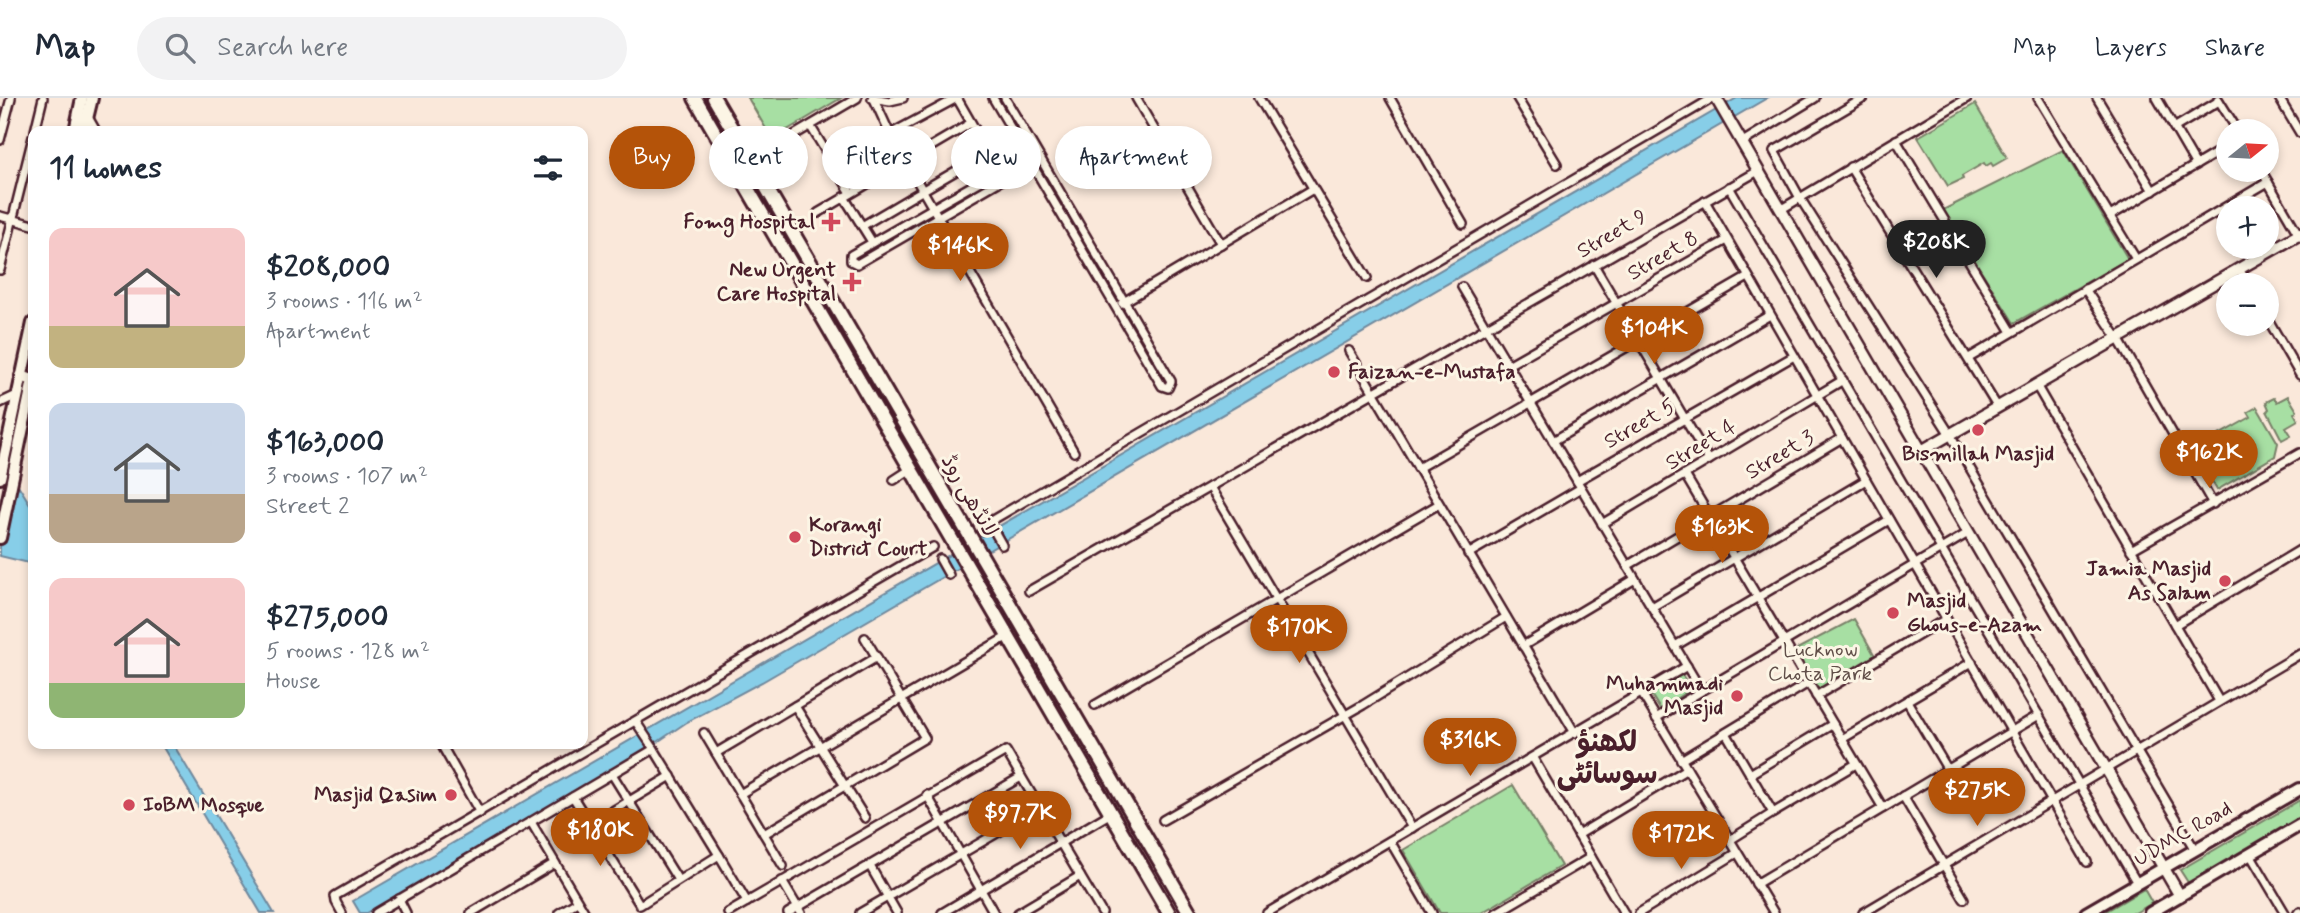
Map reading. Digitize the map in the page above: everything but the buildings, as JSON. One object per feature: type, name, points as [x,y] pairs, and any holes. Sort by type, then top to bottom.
[{"type":"main road","points":[[85,126],[92,98]]},
{"type":"main road","name":"لانڈھی روڈ","points":[[695,98],[1169,913]]},
{"type":"main road","name":"لانڈھی روڈ","points":[[713,98],[729,126]]},
{"type":"main road","points":[[76,126],[81,102]]},
{"type":"main road","name":"لانڈھی روڈ","points":[[766,189],[1190,913]]},
{"type":"main road","points":[[0,538],[17,395],[28,345]]},
{"type":"main road","points":[[21,376],[28,378]]},
{"type":"main road","points":[[0,478],[9,463],[28,397]]},
{"type":"main road","name":"UDMC Road","points":[[2086,913],[2300,789]]},
{"type":"main road","points":[[2150,913],[2300,825]]},
{"type":"street","points":[[0,139],[11,98]]},
{"type":"street","points":[[36,126],[43,98]]},
{"type":"street","points":[[808,129],[857,98]]},
{"type":"street","points":[[886,126],[872,98],[900,99]]},
{"type":"street","points":[[905,126],[957,98],[973,126]]},
{"type":"street","points":[[993,98],[1009,126]]},
{"type":"street","points":[[1005,98],[1021,126]]},
{"type":"street","points":[[1136,98],[1221,244]]},
{"type":"street","points":[[1259,98],[1367,278]]},
{"type":"street","points":[[1390,98],[1463,225]]},
{"type":"street","points":[[1517,98],[1557,164]]},
{"type":"street","points":[[1741,143],[1815,98]]},
{"type":"street","points":[[1864,98],[1774,151],[1800,198],[1951,436],[2195,850]]},
{"type":"street","points":[[1780,210],[1967,98]]},
{"type":"street","points":[[2038,98],[2136,259]]},
{"type":"street","points":[[2097,98],[2153,191]]},
{"type":"street","points":[[2157,98],[2196,165]]},
{"type":"street","points":[[2278,98],[2300,133]]},
{"type":"street","points":[[1002,545],[991,526],[1716,100],[1923,450],[1968,533],[2180,895]]},
{"type":"street","points":[[2174,128],[2218,100],[2230,119]]},
{"type":"street","points":[[81,102],[93,126]]},
{"type":"street","points":[[937,143],[971,123]]},
{"type":"street","points":[[811,127],[872,242]]},
{"type":"street","points":[[1896,140],[2012,332]]},
{"type":"street","points":[[2110,216],[2216,153]]},
{"type":"street","points":[[0,270],[28,158]]},
{"type":"street","points":[[1041,160],[1171,381],[1168,388],[1162,386],[1041,180]]},
{"type":"street","points":[[1850,167],[1998,408]]},
{"type":"street","name":"Street 9","points":[[1029,592],[1758,171]]},
{"type":"street","points":[[1923,450],[2300,236],[2268,182],[1969,358]]},
{"type":"street","points":[[1729,187],[2137,883]]},
{"type":"street","points":[[818,213],[858,189]]},
{"type":"street","points":[[862,226],[922,189],[1074,452]]},
{"type":"street","points":[[967,189],[851,255],[853,263],[857,264],[986,189]]},
{"type":"street","points":[[1115,307],[1313,189]]},
{"type":"street","points":[[1704,201],[2087,862]]},
{"type":"street","points":[[0,216],[28,224]]},
{"type":"street","name":"Street 8","points":[[1508,365],[1727,240]]},
{"type":"street","points":[[1594,265],[1709,460]]},
{"type":"street","points":[[2239,269],[2242,273]]},
{"type":"street","points":[[1418,468],[1748,277]]},
{"type":"street","points":[[1462,288],[1701,690]]},
{"type":"street","points":[[2085,289],[2119,340],[2213,504]]},
{"type":"street","points":[[1553,441],[1770,315]]},
{"type":"street","points":[[2278,336],[2300,375]]},
{"type":"street","points":[[1349,351],[1575,733]]},
{"type":"street","name":"Street 5","points":[[1468,554],[1684,419],[1794,356]]},
{"type":"street","name":"Street 4","points":[[1602,524],[1843,380]]},
{"type":"street","points":[[2036,385],[2219,701]]},
{"type":"street","points":[[0,403],[17,395]]},
{"type":"street","name":"Street 3","points":[[1628,566],[1842,438]]},
{"type":"street","points":[[2131,550],[2300,453]]},
{"type":"street","points":[[894,480],[911,469]]},
{"type":"street","points":[[1685,475],[1883,808]]},
{"type":"street","points":[[1652,607],[1866,480]]},
{"type":"street","points":[[1210,487],[1412,828]]},
{"type":"street","points":[[1095,705],[1439,504]]},
{"type":"street","points":[[1675,646],[1889,520]]},
{"type":"street","points":[[1656,718],[1968,533]]},
{"type":"street","points":[[341,910],[334,899],[335,896],[933,547]]},
{"type":"street","points":[[2175,625],[2300,550]]},
{"type":"street","points":[[940,559],[949,575]]},
{"type":"street","points":[[1523,646],[1635,579]]},
{"type":"street","points":[[1163,820],[1345,716],[1506,617]]},
{"type":"street","points":[[1816,696],[1946,619]]},
{"type":"street","points":[[740,794],[1009,636]]},
{"type":"street","points":[[764,834],[924,740],[864,638]]},
{"type":"street","points":[[1863,913],[2300,654]]},
{"type":"street","points":[[716,753],[877,657]]},
{"type":"street","points":[[1842,739],[1972,663]]},
{"type":"street","points":[[1267,913],[1687,666]]},
{"type":"street","points":[[1681,760],[1808,683]]},
{"type":"street","points":[[1642,694],[1773,913]]},
{"type":"street","points":[[1907,701],[1948,770]]},
{"type":"street","points":[[795,706],[865,818]]},
{"type":"street","points":[[1756,884],[2039,715]]},
{"type":"street","points":[[636,722],[747,902]]},
{"type":"street","points":[[1750,774],[1833,724]]},
{"type":"street","points":[[704,733],[783,866]]},
{"type":"street","points":[[1726,733],[1773,813]]},
{"type":"street","points":[[376,913],[654,748]]},
{"type":"street","points":[[444,749],[480,813]]},
{"type":"street","points":[[728,913],[1006,751],[1100,910],[1089,913]]},
{"type":"street","points":[[1533,758],[1624,913]]},
{"type":"street","points":[[1730,840],[1856,764]]},
{"type":"street","points":[[1578,835],[1687,769]]},
{"type":"street","points":[[612,774],[678,880]]},
{"type":"street","points":[[611,812],[671,776]]},
{"type":"street","points":[[788,913],[799,910],[1021,777]]},
{"type":"street","points":[[927,795],[994,913]]},
{"type":"street","points":[[1903,796],[1964,899]]},
{"type":"street","points":[[573,797],[638,904],[719,855]]},
{"type":"street","points":[[860,913],[1040,808]]},
{"type":"street","points":[[942,913],[1111,813]]},
{"type":"street","points":[[531,822],[584,913]]},
{"type":"street","points":[[1390,841],[1433,913]]},
{"type":"street","points":[[1639,913],[1737,853]]},
{"type":"street","points":[[2250,854],[2286,913]]},
{"type":"street","points":[[1496,913],[1591,857]]},
{"type":"street","points":[[471,913],[555,863]]},
{"type":"street","points":[[870,866],[897,913]]},
{"type":"street","points":[[1018,913],[1080,876]]},
{"type":"street","points":[[782,881],[799,910]]},
{"type":"street","points":[[399,900],[407,913]]},
{"type":"street","points":[[559,913],[577,902]]},
{"type":"green space","points":[[748,98],[841,98],[794,126],[764,126]]},
{"type":"green space","points":[[1975,104],[2007,158],[1993,166],[1991,163],[1986,166],[1984,163],[1962,176],[1963,179],[1948,186],[1918,137]]},
{"type":"green space","points":[[2063,150],[2128,259],[2014,323],[1943,210]]},
{"type":"green space","points":[[2288,396],[2297,411],[2294,413],[2298,420],[2286,427],[2291,435],[2282,440],[2267,411],[2269,409],[2266,402],[2274,398],[2277,402]]},
{"type":"green space","points":[[2257,407],[2278,443],[2275,456],[2217,490],[2194,449],[2251,417],[2248,412]]},
{"type":"green space","name":"Lucknow Chota Park","points":[[1854,619],[1875,656],[1812,693],[1793,660],[1797,649]]},
{"type":"green space","points":[[1681,673],[1691,689],[1660,709],[1650,693]]},
{"type":"green space","points":[[1513,785],[1561,866],[1481,913],[1440,913],[1403,850]]},
{"type":"green space","points":[[2300,800],[2300,819],[2189,884],[2180,870]]},
{"type":"green space","points":[[2144,889],[2152,903],[2135,913],[2103,913]]},
{"type":"water","points":[[1737,98],[1767,98],[762,682],[687,722],[656,743],[367,913],[360,913],[353,901]]},
{"type":"water","points":[[15,480],[28,501],[28,563],[0,556]]},
{"type":"water","points":[[164,749],[176,749],[274,913],[261,913]]},
{"type":"place","name":"Fomg Hospital","points":[[831,222]]},
{"type":"place","name":"New Urgent Care Hospital","points":[[852,282]]},
{"type":"place","name":"Faizan-e-Mustafa","points":[[1334,372]]},
{"type":"place","name":"Bismillah Masjid","points":[[1978,430]]},
{"type":"place","name":"Korangi District Court","points":[[795,537]]},
{"type":"place","name":"Jamia Masjid As Salam","points":[[2225,581]]},
{"type":"place","name":"Masjid Ghous-e-Azam","points":[[1893,613]]},
{"type":"place","name":"Muhammadi Masjid","points":[[1737,696]]},
{"type":"place","name":"Masjid Qasim","points":[[451,795]]},
{"type":"place","name":"IoBM Mosque","points":[[129,805]]},
{"type":"district","name":"لکھنؤ سوسائٹی","points":[[1607,759]]}]
